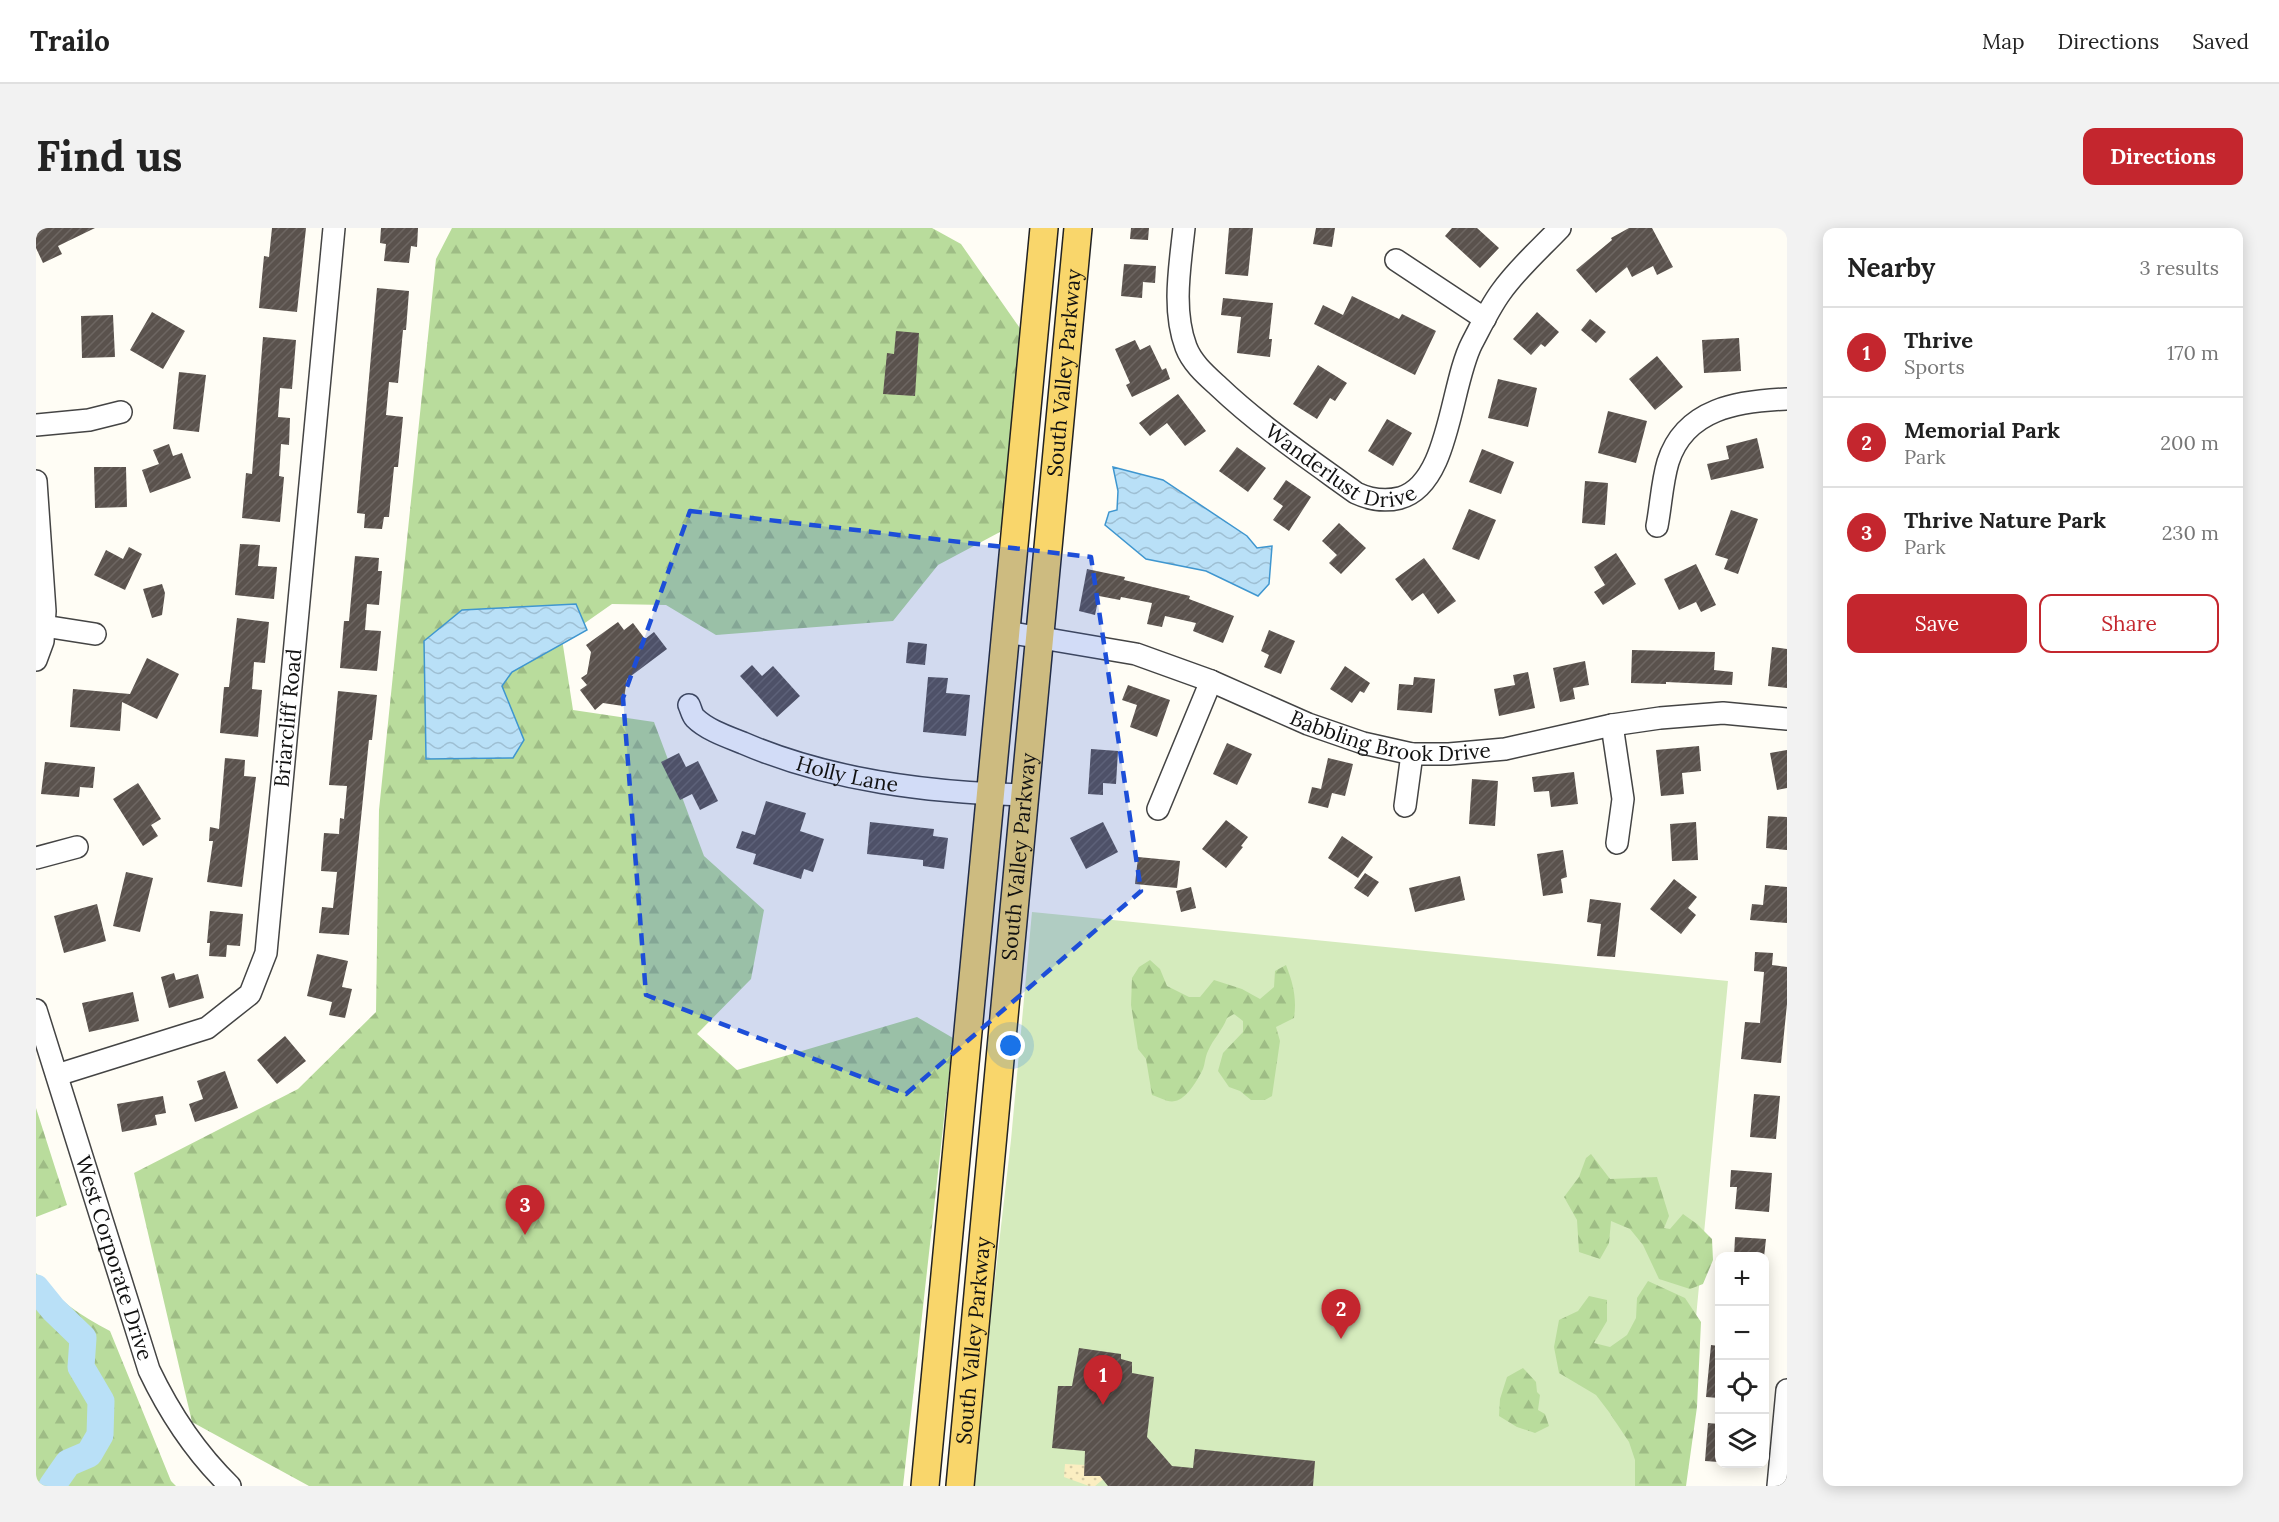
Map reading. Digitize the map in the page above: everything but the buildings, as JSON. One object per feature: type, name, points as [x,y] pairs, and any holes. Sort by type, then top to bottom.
[{"type":"main road","name":"South Valley Parkway","points":[[925,1486],[1044,228]]},
{"type":"main road","name":"South Valley Parkway","points":[[960,1486],[1078,228]]},
{"type":"main road","points":[[959,1133],[993,1135]]},
{"type":"street","name":"Briarcliff Road","points":[[57,1075],[207,1028],[250,994],[266,953],[334,228]]},
{"type":"street","name":"Wanderlust Drive","points":[[1184,228],[1178,289],[1186,347],[1193,360],[1245,412],[1356,493],[1369,499],[1389,501],[1411,495],[1422,486],[1432,472],[1440,453],[1470,346],[1500,293],[1560,228]]},
{"type":"street","points":[[1396,260],[1485,320]]},
{"type":"street","points":[[1657,526],[1669,461],[1680,438],[1698,420],[1721,407],[1750,400],[1787,399]]},
{"type":"street","points":[[36,425],[89,420],[121,412]]},
{"type":"street","points":[[36,481],[45,611],[43,641],[36,660]]},
{"type":"street","points":[[44,626],[95,634]]},
{"type":"street","name":"Babbling Brook Drive","points":[[1006,632],[1136,654],[1211,681],[1308,724],[1363,743],[1412,754],[1449,754],[1504,748],[1612,725],[1660,718],[1723,713],[1787,719]]},
{"type":"street","points":[[1158,809],[1211,681]]},
{"type":"street","name":"Holly Lane","points":[[689,705],[694,717],[718,733],[777,758],[825,772],[880,782],[991,794],[1026,795]]},
{"type":"street","points":[[1612,725],[1623,799],[1617,843]]},
{"type":"street","points":[[1406,806],[1412,754]]},
{"type":"street","points":[[36,858],[77,847]]},
{"type":"street","name":"West Corporate Drive","points":[[36,1010],[149,1370],[165,1404],[191,1444],[230,1486]]},
{"type":"street","points":[[1778,1486],[1787,1390]]},
{"type":"highlighted area","points":[[690,511],[1091,557],[1141,891],[906,1094],[646,995],[623,698]]},
{"type":"green space","points":[[452,228],[932,228],[961,244],[1024,334],[1011,479],[1000,532],[938,565],[893,621],[716,635],[666,605],[612,604],[562,639],[573,710],[654,722],[704,856],[764,910],[751,979],[697,1034],[737,1070],[917,1017],[953,1038],[903,1486],[309,1486],[192,1422],[134,1173],[298,1089],[376,1012],[379,810],[436,259]]},
{"type":"green space","points":[[1032,912],[1728,981],[1680,1486],[971,1486],[1011,1140]]},
{"type":"green space","points":[[1150,960],[1160,969],[1167,986],[1189,997],[1200,997],[1214,980],[1242,989],[1260,999],[1274,987],[1275,971],[1286,965],[1294,991],[1295,1011],[1294,1018],[1276,1027],[1280,1041],[1272,1096],[1265,1100],[1251,1100],[1240,1091],[1229,1087],[1218,1071],[1223,1053],[1243,1032],[1243,1021],[1234,1014],[1227,1018],[1207,1053],[1203,1069],[1184,1097],[1166,1101],[1152,1095],[1146,1059],[1138,1049],[1131,1005],[1132,978],[1139,967]]},
{"type":"green space","points":[[36,1108],[67,1205],[36,1217]]},
{"type":"green space","points":[[1591,1154],[1610,1179],[1657,1177],[1669,1216],[1664,1228],[1670,1229],[1683,1214],[1712,1239],[1713,1260],[1703,1284],[1690,1289],[1659,1279],[1643,1245],[1630,1229],[1611,1221],[1609,1243],[1600,1259],[1579,1252],[1577,1220],[1564,1197],[1579,1177],[1586,1158]]},
{"type":"green space","points":[[36,1273],[70,1306],[110,1331],[171,1481],[176,1486],[36,1486]]},
{"type":"green space","points":[[1648,1281],[1685,1298],[1701,1322],[1697,1407],[1686,1486],[1635,1486],[1635,1460],[1629,1442],[1596,1395],[1559,1373],[1554,1347],[1559,1320],[1578,1311],[1589,1296],[1607,1300],[1607,1321],[1594,1343],[1610,1347],[1627,1335],[1636,1318],[1637,1298]]},
{"type":"green space","points":[[1523,1368],[1536,1382],[1537,1392],[1540,1395],[1538,1410],[1545,1414],[1549,1426],[1535,1433],[1517,1427],[1499,1416],[1500,1399],[1507,1377]]},
{"type":"sand","points":[[1065,1464],[1085,1465],[1085,1476],[1107,1476],[1095,1486],[1089,1486],[1064,1477]]},
{"type":"water","points":[[1113,467],[1163,480],[1247,536],[1257,548],[1272,546],[1269,584],[1258,596],[1206,571],[1146,559],[1105,525],[1109,512],[1117,510],[1118,491]]},
{"type":"water","points":[[576,604],[587,630],[512,672],[502,686],[524,740],[513,758],[426,759],[424,641],[462,610]]},
{"type":"waterway","points":[[36,1288],[53,1309],[83,1338],[81,1367],[101,1401],[100,1435],[89,1454],[68,1463],[52,1486]]},
{"type":"place","name":"Thrive Nature Park","points":[[525,1235]]},
{"type":"place","name":"Memorial Park","points":[[1341,1339]]},
{"type":"place","name":"Thrive","points":[[1103,1405]]}]
